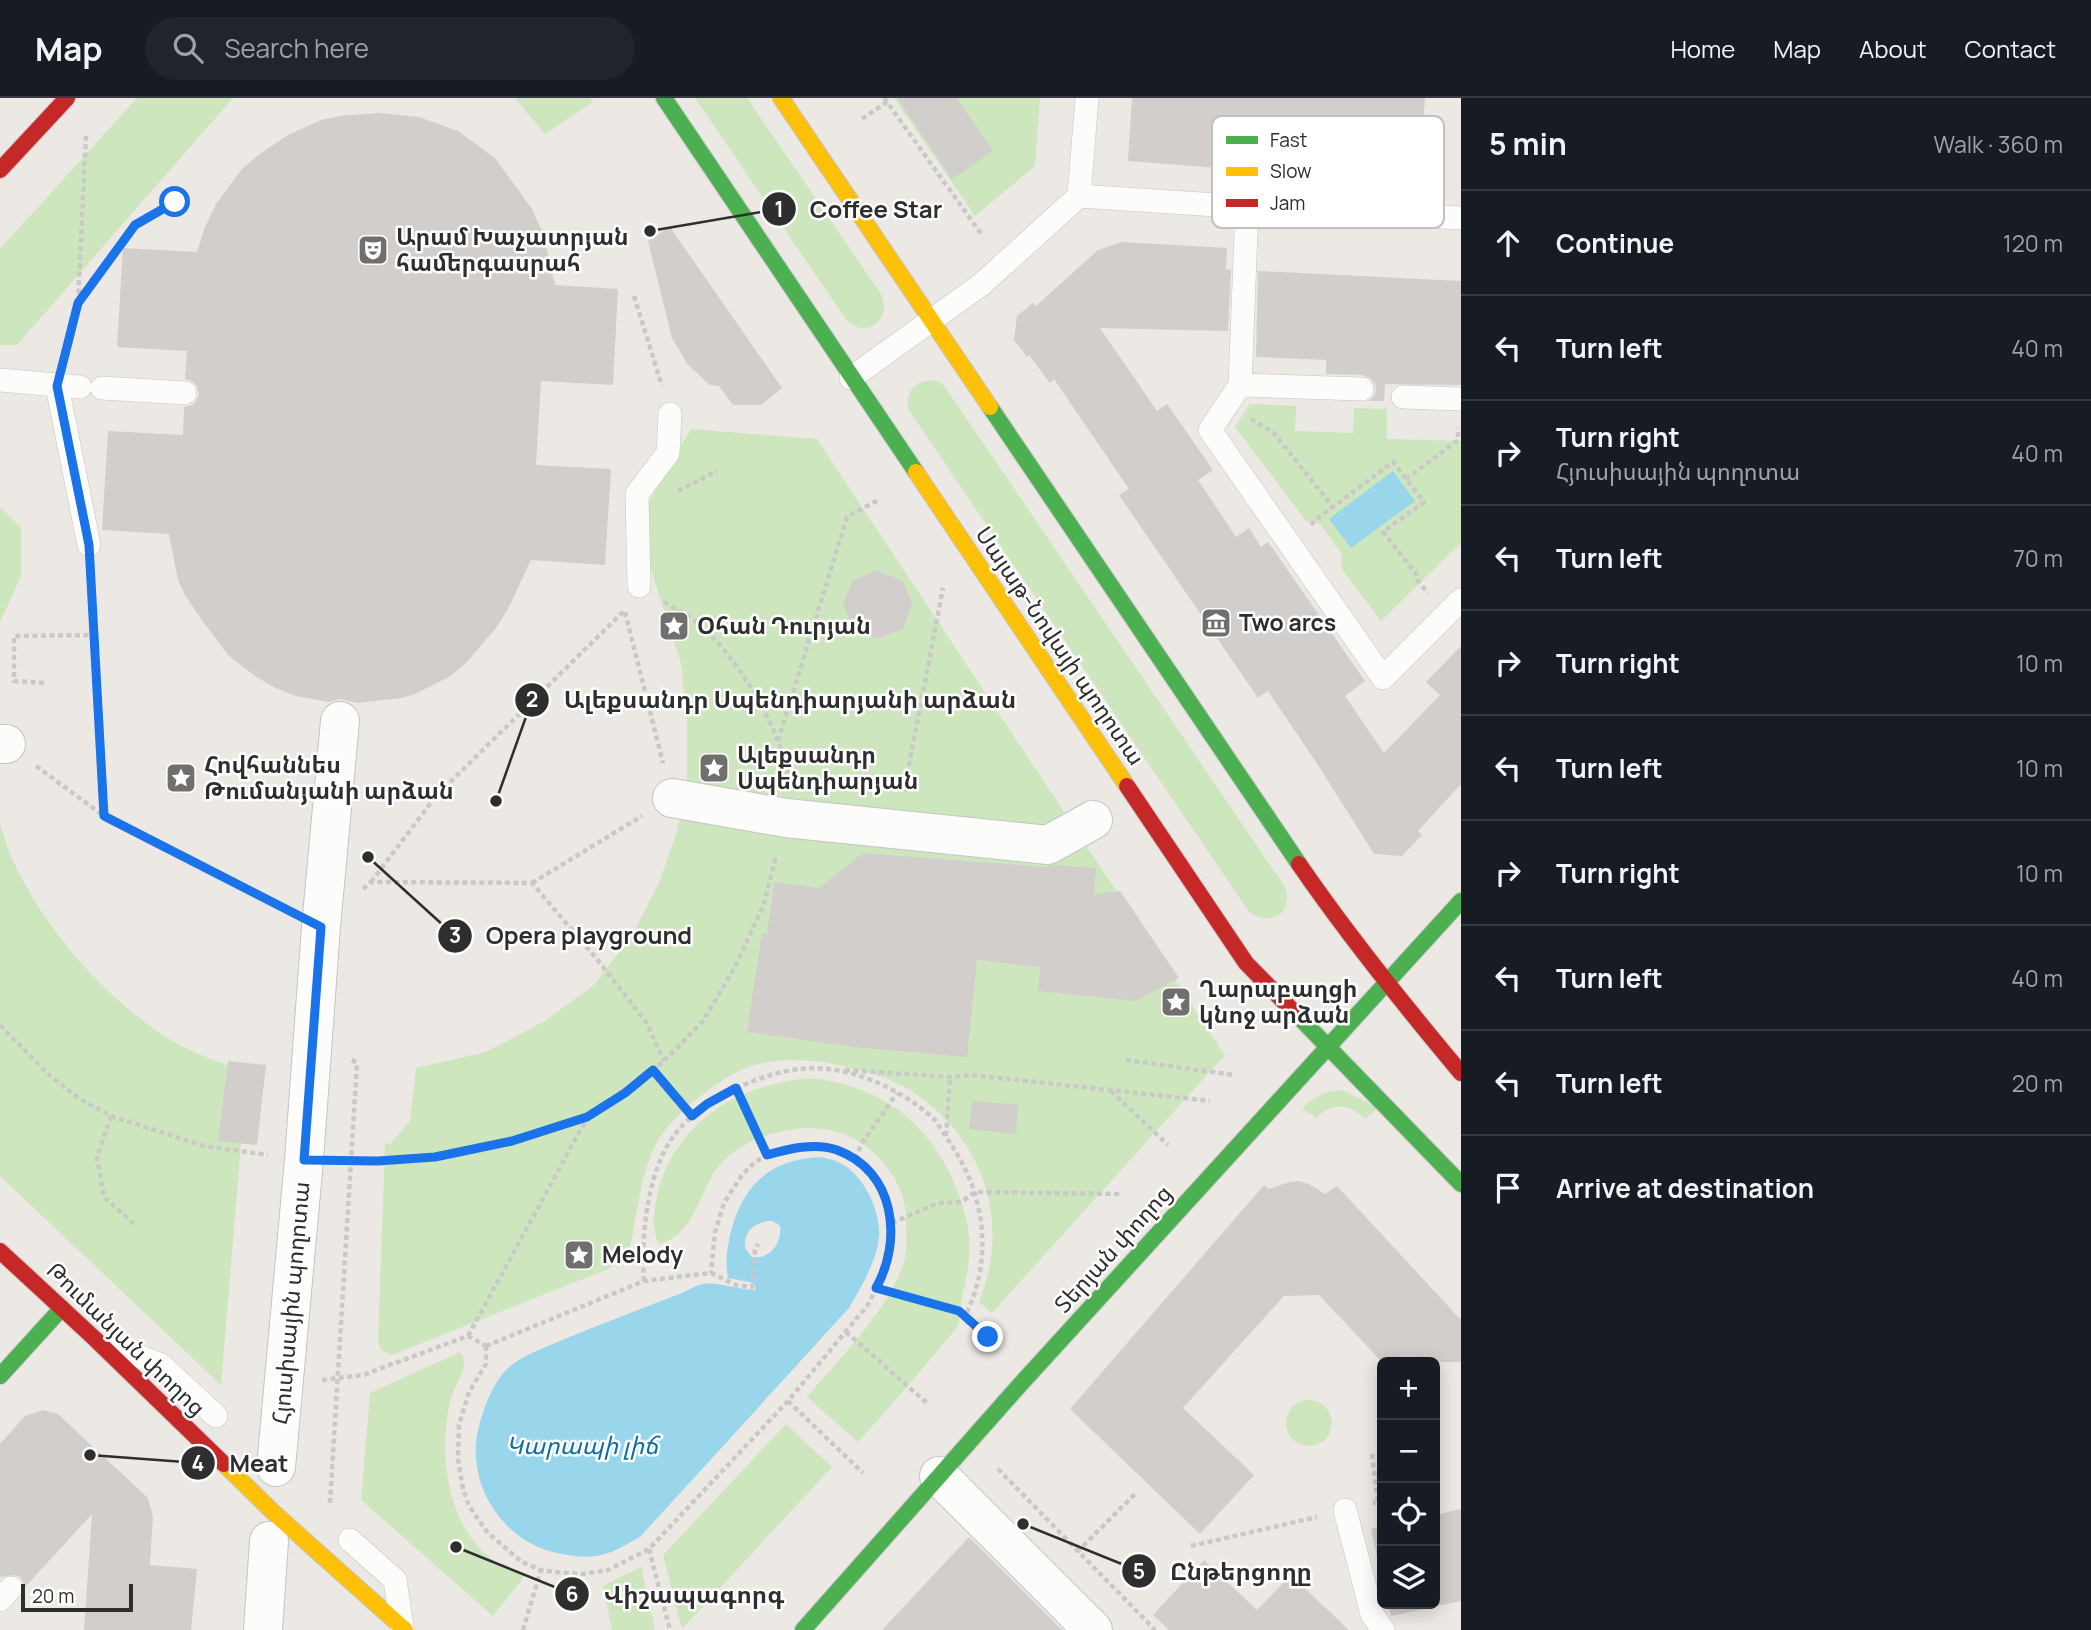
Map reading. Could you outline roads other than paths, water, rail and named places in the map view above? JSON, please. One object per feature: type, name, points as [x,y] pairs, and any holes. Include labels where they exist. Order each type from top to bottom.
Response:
[{"type":"main road","points":[[0,170],[67,98]]},
{"type":"main road","name":"Սայաթ-Նովայի պողոտա","points":[[664,98],[1246,964],[1461,1184]]},
{"type":"main road","points":[[781,98],[1323,899],[1386,983],[1461,1073]]},
{"type":"main road","name":"Տերյան փողոց","points":[[803,1630],[939,1476],[1461,901]]},
{"type":"main road","name":"Թումանյան փողոց","points":[[0,1251],[273,1512],[404,1628]]},
{"type":"main road","points":[[0,1376],[62,1308]]},
{"type":"street","name":"Հյուսիսային պողոտա","points":[[276,1467],[340,721]]},
{"type":"street","points":[[672,798],[786,818],[1048,845],[1093,820]]},
{"type":"street","points":[[939,1476],[1093,1630]]},
{"type":"street","points":[[263,1630],[270,1541]]},
{"type":"lane","points":[[851,378],[982,285],[1079,196],[1087,98]]},
{"type":"lane","points":[[1079,196],[1212,205]]},
{"type":"lane","points":[[1246,228],[1241,384],[1210,430],[1383,678],[1454,608]]},
{"type":"lane","points":[[0,380],[185,393]]},
{"type":"lane","points":[[1241,384],[1362,390]]},
{"type":"lane","points":[[57,386],[89,545]]},
{"type":"lane","points":[[1403,397],[1460,399]]},
{"type":"lane","points":[[639,586],[637,494],[668,453],[670,414]]},
{"type":"lane","points":[[94,1338],[161,1365],[216,1416]]},
{"type":"lane","points":[[1345,1510],[1372,1614],[1383,1630]]},
{"type":"lane","points":[[349,1540],[395,1580],[404,1628]]},
{"type":"water","points":[[1393,471],[1415,501],[1351,548],[1329,519]]},
{"type":"water","name":"Կարապի լիճ","points":[[820,1157],[846,1166],[862,1183],[877,1216],[879,1238],[875,1257],[849,1308],[640,1537],[606,1554],[581,1557],[549,1551],[518,1535],[494,1510],[486,1496],[476,1462],[481,1419],[501,1376],[513,1364],[536,1351],[699,1285],[708,1283],[756,1290],[754,1283],[728,1278],[727,1251],[735,1218],[750,1190],[760,1179],[772,1170],[802,1159]],"holes":[[[773,1221],[780,1226],[777,1244],[764,1256],[752,1257],[745,1248],[748,1233],[757,1225]]]},
{"type":"place","name":"Coffee Star","points":[[650,231]]},
{"type":"place","name":"Արամ Խաչատրյան համերգասրահ","points":[[373,250]]},
{"type":"place","name":"Two arcs","points":[[1216,623]]},
{"type":"place","name":"Օհան Դուրյան","points":[[674,626]]},
{"type":"place","name":"Ալեքսանդր Սպենդիարյան","points":[[714,768]]},
{"type":"place","name":"Հովհաննես Թումանյանի արձան","points":[[181,778]]},
{"type":"place","name":"Ալեքսանդր Սպենդիարյանի արձան","points":[[496,801]]},
{"type":"place","name":"Opera playground","points":[[368,857]]},
{"type":"place","name":"Ղարաբաղցի կնոջ արձան","points":[[1176,1002]]},
{"type":"place","name":"Melody","points":[[579,1255]]},
{"type":"place","name":"Meat","points":[[90,1455]]},
{"type":"place","name":"Ընթերցողը","points":[[1023,1524]]},
{"type":"place","name":"Վիշապագորգ","points":[[456,1547]]}]
